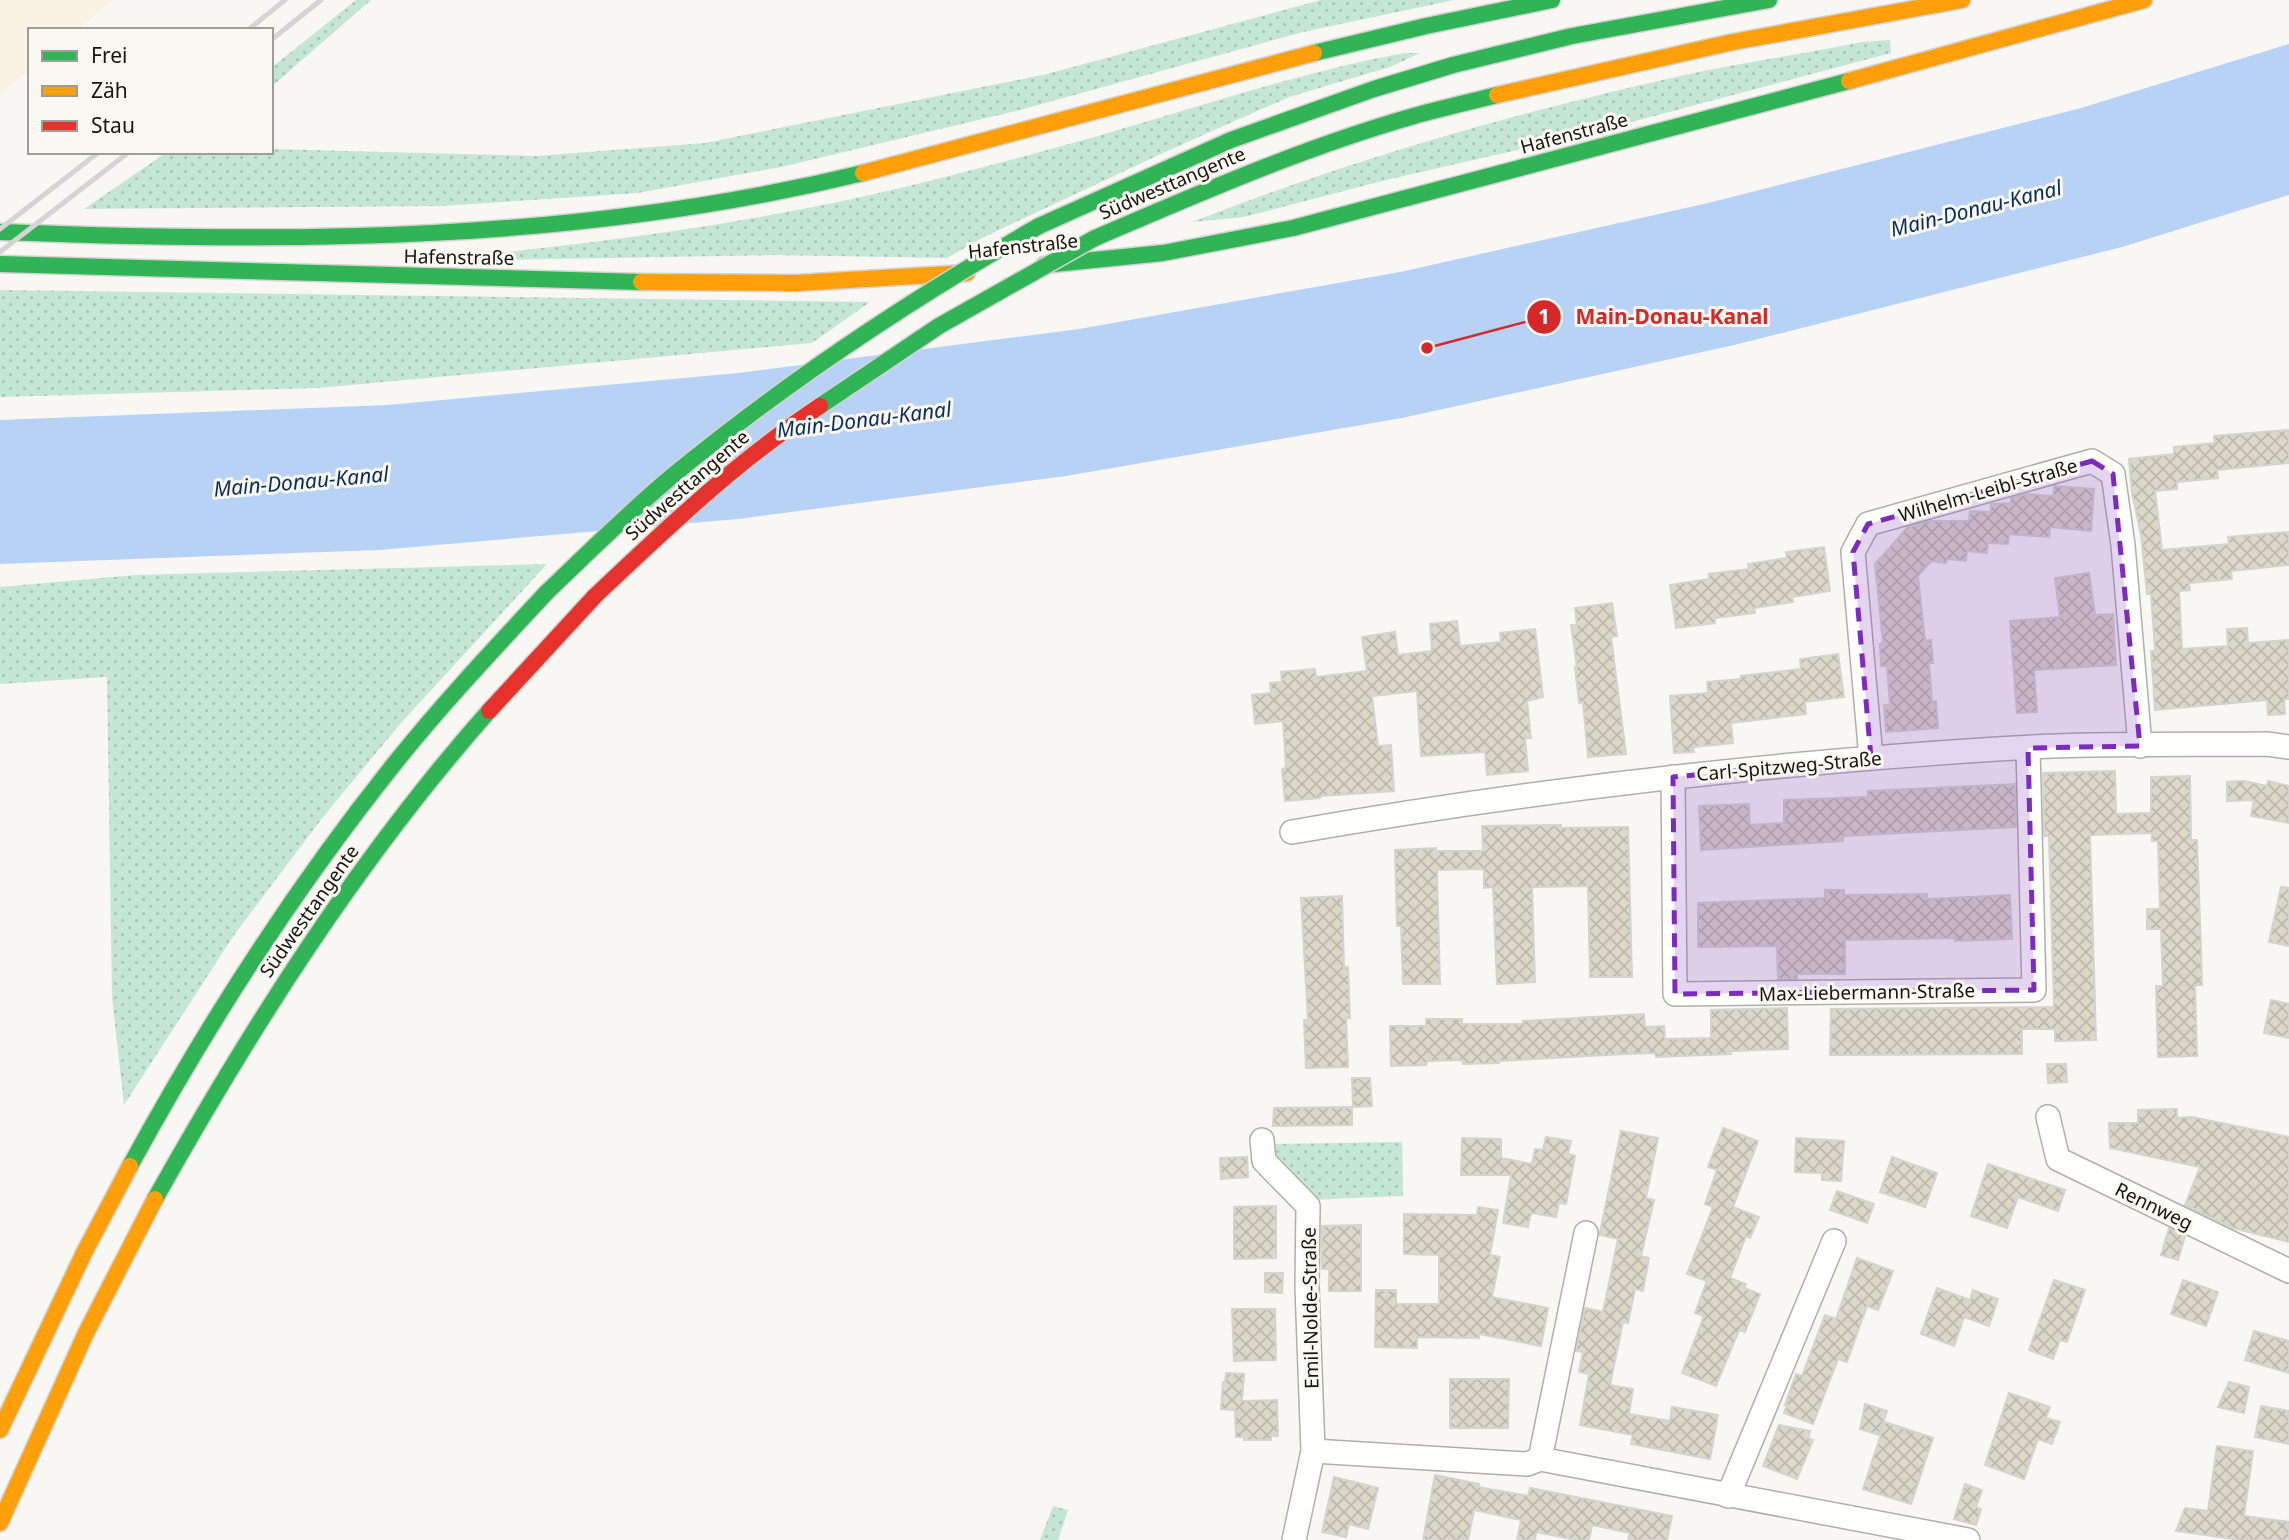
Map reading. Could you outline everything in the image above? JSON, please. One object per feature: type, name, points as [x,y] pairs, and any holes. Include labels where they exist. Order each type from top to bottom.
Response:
[{"type":"highway","name":"Hafenstraße","points":[[0,232],[123,237],[347,237],[514,229],[642,214],[791,188],[908,162],[1407,29],[1552,0]]},
{"type":"highway","name":"Südwesttangente","points":[[0,1430],[85,1252],[151,1129],[221,1011],[320,863],[425,727],[547,592],[670,478],[755,411],[820,365],[981,259],[1039,226],[1190,156],[1297,114],[1503,53],[1613,27],[1769,0]]},
{"type":"highway","name":"Südwesttangente","points":[[0,1523],[117,1269],[249,1036],[349,887],[429,779],[538,654],[692,504],[776,435],[939,326],[1095,238],[1217,186],[1306,152],[1414,116],[1732,42],[1962,0]]},
{"type":"highway","name":"Hafenstraße","points":[[0,264],[416,277],[781,284],[900,280],[1163,253],[1293,228],[1963,51],[2144,0]]},
{"type":"street","name":"Wilhelm-Leibl-Straße","points":[[1871,758],[1853,552],[1868,524],[2092,461],[2113,474],[2123,545],[2140,746]]},
{"type":"street","name":"Carl-Spitzweg-Straße","points":[[1293,832],[1385,816],[1673,777],[1871,758],[2028,748],[2267,744],[2289,747]]},
{"type":"street","name":"Max-Liebermann-Straße","points":[[1673,777],[1675,994],[2034,990],[2028,748]]},
{"type":"street","name":"Rennweg","points":[[2048,1117],[2058,1159],[2289,1270]]},
{"type":"street","name":"Emil-Nolde-Straße","points":[[1262,1140],[1264,1161],[1308,1206],[1307,1287],[1313,1451],[1294,1540]]},
{"type":"street","points":[[1539,1459],[1586,1233]]},
{"type":"street","points":[[1728,1496],[1834,1241]]},
{"type":"street","points":[[1313,1451],[1527,1464],[1539,1459],[1968,1540]]},
{"type":"highlighted area","points":[[2092,461],[2113,474],[2140,746],[2028,748],[2034,990],[1675,994],[1673,777],[1871,758],[1853,552],[1868,524]]},
{"type":"shaded area","points":[[0,0],[113,0],[79,28],[28,28],[28,71],[0,94]]},
{"type":"green space","points":[[356,0],[371,0],[273,85],[273,66]]},
{"type":"green space","points":[[1321,0],[1454,0],[1303,32],[1016,111],[781,167],[638,193],[442,206],[84,209],[164,154],[273,154],[273,149],[536,156],[705,143],[1047,74]]},
{"type":"green space","points":[[1890,40],[1891,53],[1583,135],[1382,181],[1244,217],[1192,222],[1372,158],[1494,122],[1703,71],[1862,42]]},
{"type":"green space","points":[[1404,53],[1420,53],[1390,67],[1289,97],[982,238],[947,258],[773,255],[487,260],[483,256],[718,224],[888,191],[1054,148],[1296,78]]},
{"type":"green space","points":[[0,290],[870,302],[812,343],[318,388],[0,397]]},
{"type":"green space","points":[[547,564],[400,724],[323,817],[234,935],[124,1105],[112,998],[107,677],[0,684],[0,587],[135,575]]},
{"type":"green space","points":[[1402,1142],[1403,1196],[1309,1200],[1274,1162],[1272,1144]]},
{"type":"green space","points":[[1053,1506],[1068,1510],[1058,1540],[1040,1540]]},
{"type":"water","points":[[2289,44],[2289,195],[2122,247],[1734,345],[1402,418],[1066,476],[738,519],[379,550],[0,564],[0,420],[388,405],[738,373],[1079,329],[1400,272],[1708,203],[2081,108]]},
{"type":"building","points":[[2289,430],[2289,463],[2217,470],[2218,478],[2177,482],[2177,489],[2155,491],[2162,550],[2229,544],[2228,537],[2289,532],[2289,565],[2231,571],[2232,579],[2189,583],[2190,590],[2179,591],[2182,649],[2228,646],[2227,629],[2247,628],[2248,643],[2289,640],[2289,699],[2284,699],[2285,714],[2268,715],[2267,700],[2155,710],[2151,594],[2147,594],[2129,459],[2174,454],[2174,447],[2215,443],[2214,436]]},
{"type":"building","points":[[2054,486],[2094,489],[2091,531],[2050,527],[2049,537],[2009,534],[2008,544],[1988,543],[1987,553],[1967,551],[1966,561],[1931,561],[1918,576],[1925,641],[1931,640],[1933,663],[1929,663],[1932,702],[1936,701],[1938,728],[1886,732],[1884,705],[1890,705],[1887,666],[1881,666],[1880,644],[1883,643],[1875,564],[1908,527],[1930,521],[1969,521],[1970,511],[1991,512],[1991,504],[2011,503],[2011,498],[2027,494],[2053,496]]},
{"type":"building","points":[[1824,547],[1830,591],[1792,597],[1793,602],[1754,608],[1755,613],[1715,618],[1715,623],[1676,628],[1670,585],[1709,579],[1709,574],[1749,569],[1748,564],[1787,558],[1786,552]]},
{"type":"building","points":[[2089,573],[2095,615],[2113,614],[2116,665],[2034,670],[2037,712],[2017,713],[2010,621],[2060,617],[2055,578]]},
{"type":"building","points":[[1612,603],[1617,636],[1611,637],[1626,754],[1588,757],[1571,625],[1577,625],[1575,608]]},
{"type":"building","points":[[1457,621],[1460,646],[1501,642],[1500,633],[1535,629],[1543,697],[1527,701],[1531,738],[1525,738],[1528,771],[1487,775],[1485,752],[1421,756],[1417,691],[1372,696],[1378,746],[1391,745],[1394,791],[1285,801],[1282,769],[1286,768],[1283,721],[1255,724],[1252,695],[1271,693],[1270,683],[1282,682],[1281,672],[1315,669],[1316,677],[1367,671],[1362,637],[1395,632],[1398,655],[1432,651],[1430,624]]},
{"type":"building","points":[[1838,654],[1844,697],[1805,702],[1806,714],[1731,723],[1733,743],[1693,747],[1694,752],[1674,753],[1670,696],[1708,693],[1707,682],[1801,669],[1800,659]]},
{"type":"building","points":[[2115,771],[2116,814],[2151,813],[2151,777],[2190,776],[2191,840],[2197,840],[2202,985],[2195,985],[2197,1056],[2158,1057],[2156,986],[2163,986],[2161,929],[2147,929],[2147,909],[2160,909],[2158,841],[2152,841],[2152,833],[2090,835],[2096,1040],[2055,1041],[2055,1029],[2022,1029],[2022,1054],[1830,1055],[1831,1009],[2054,1007],[2049,836],[2044,836],[2043,773]]},
{"type":"building","points":[[2244,781],[2267,786],[2268,781],[2289,786],[2289,823],[2251,816],[2254,800],[2227,801],[2227,782]]},
{"type":"building","points":[[2015,784],[2016,827],[1843,836],[1843,841],[1701,850],[1699,806],[1749,804],[1750,825],[1784,823],[1784,800],[1868,797],[1868,791]]},
{"type":"building","points":[[1561,825],[1561,828],[1628,827],[1632,977],[1590,977],[1588,886],[1532,887],[1535,982],[1497,984],[1493,887],[1484,888],[1484,869],[1437,870],[1440,984],[1403,984],[1401,926],[1397,926],[1395,850],[1436,848],[1436,851],[1483,851],[1482,826]]},
{"type":"building","points":[[2281,887],[2289,888],[2289,946],[2269,942]]},
{"type":"building","points":[[1825,890],[1844,890],[1844,895],[1927,894],[1927,899],[2010,895],[2012,939],[1845,940],[1845,974],[1797,974],[1797,979],[1778,979],[1777,946],[1698,947],[1698,903],[1825,898]]},
{"type":"building","points":[[1342,896],[1344,967],[1348,967],[1350,1018],[1346,1018],[1348,1067],[1306,1068],[1304,1020],[1308,1020],[1301,898]]},
{"type":"building","points":[[2271,1000],[2289,1004],[2289,1038],[2264,1033]]},
{"type":"building","points":[[1787,1008],[1788,1049],[1656,1057],[1655,1053],[1626,1054],[1499,1063],[1427,1061],[1426,1065],[1391,1066],[1390,1026],[1426,1026],[1426,1019],[1462,1019],[1462,1024],[1523,1024],[1523,1021],[1644,1014],[1645,1027],[1664,1026],[1665,1039],[1711,1038],[1711,1010]]},
{"type":"building","points":[[2047,1064],[2066,1064],[2067,1082],[2048,1083]]},
{"type":"building","points":[[1352,1078],[1370,1078],[1372,1106],[1353,1107]]},
{"type":"building","points":[[1352,1107],[1352,1125],[1273,1126],[1274,1108]]},
{"type":"building","points":[[2177,1109],[2177,1118],[2192,1117],[2289,1137],[2289,1242],[2233,1228],[2185,1205],[2200,1167],[2110,1148],[2109,1123],[2138,1123],[2138,1110]]},
{"type":"building","points":[[1723,1128],[1758,1141],[1733,1207],[1759,1217],[1750,1238],[1746,1236],[1730,1278],[1746,1284],[1744,1288],[1760,1294],[1745,1332],[1739,1330],[1716,1386],[1682,1373],[1704,1316],[1695,1313],[1707,1281],[1687,1274],[1713,1207],[1705,1204],[1717,1170],[1708,1167]]},
{"type":"building","points":[[1621,1131],[1658,1138],[1646,1198],[1654,1200],[1641,1256],[1649,1258],[1643,1291],[1635,1289],[1628,1323],[1623,1322],[1610,1385],[1633,1389],[1629,1414],[1670,1421],[1672,1407],[1718,1415],[1710,1459],[1631,1444],[1633,1435],[1580,1425],[1589,1374],[1579,1372],[1583,1352],[1576,1351],[1585,1308],[1603,1312],[1618,1239],[1600,1235],[1600,1232]]},
{"type":"building","points":[[1546,1137],[1571,1141],[1568,1154],[1575,1156],[1566,1204],[1559,1203],[1556,1217],[1531,1213],[1528,1227],[1503,1223],[1511,1175],[1461,1175],[1462,1138],[1501,1139],[1501,1158],[1532,1164],[1535,1149],[1543,1150]]},
{"type":"building","points":[[1796,1138],[1844,1141],[1841,1181],[1822,1180],[1822,1173],[1795,1172]]},
{"type":"building","points":[[1247,1157],[1248,1177],[1221,1179],[1220,1158]]},
{"type":"building","points":[[1892,1157],[1937,1173],[1925,1207],[1880,1192]]},
{"type":"building","points":[[1988,1164],[2065,1190],[2058,1211],[2018,1197],[2007,1228],[1971,1216]]},
{"type":"building","points":[[1837,1191],[1874,1204],[1867,1223],[1830,1210]]},
{"type":"building","points":[[1276,1206],[1276,1258],[1234,1259],[1234,1207]]},
{"type":"building","points":[[1478,1207],[1498,1210],[1490,1255],[1500,1257],[1492,1297],[1548,1308],[1541,1346],[1479,1334],[1479,1338],[1417,1337],[1417,1348],[1375,1347],[1376,1290],[1396,1290],[1396,1304],[1439,1304],[1439,1255],[1404,1254],[1404,1214],[1477,1215]]},
{"type":"building","points":[[1361,1225],[1361,1291],[1329,1291],[1329,1269],[1322,1269],[1322,1226]]},
{"type":"building","points":[[2169,1228],[2185,1236],[2178,1260],[2161,1255]]},
{"type":"building","points":[[1857,1258],[1893,1271],[1878,1310],[1867,1306],[1847,1362],[1838,1359],[1813,1424],[1784,1413],[1785,1405],[1796,1374],[1802,1376],[1825,1315],[1836,1319]]},
{"type":"building","points":[[1265,1273],[1283,1273],[1282,1293],[1265,1292]]},
{"type":"building","points":[[2054,1280],[2085,1290],[2067,1342],[2060,1340],[2053,1359],[2029,1350]]},
{"type":"building","points":[[2183,1280],[2218,1292],[2206,1326],[2171,1314]]},
{"type":"building","points":[[1937,1288],[1970,1300],[1973,1290],[1998,1299],[1989,1326],[1964,1317],[1954,1346],[1921,1334]]},
{"type":"building","points":[[1232,1309],[1275,1309],[1276,1360],[1234,1361]]},
{"type":"building","points":[[2254,1331],[2289,1341],[2289,1373],[2245,1360]]},
{"type":"building","points":[[1226,1373],[1244,1374],[1242,1401],[1277,1400],[1278,1436],[1271,1436],[1271,1440],[1244,1440],[1244,1437],[1236,1437],[1235,1410],[1221,1409]]},
{"type":"building","points":[[1450,1379],[1509,1379],[1508,1428],[1450,1428]]},
{"type":"building","points":[[2229,1382],[2249,1387],[2244,1413],[2218,1407]]},
{"type":"building","points":[[2009,1393],[2050,1407],[2046,1418],[2060,1422],[2052,1444],[2038,1439],[2024,1479],[1985,1465]]},
{"type":"building","points":[[1865,1404],[1887,1411],[1879,1435],[1860,1429]]},
{"type":"building","points":[[2261,1406],[2289,1411],[2289,1444],[2255,1437]]},
{"type":"building","points":[[1885,1422],[1933,1438],[1911,1504],[1863,1489]]},
{"type":"building","points":[[1779,1425],[1810,1431],[1808,1438],[1813,1440],[1797,1479],[1763,1466]]},
{"type":"building","points":[[2217,1446],[2253,1451],[2244,1516],[2289,1522],[2289,1540],[2241,1540],[2176,1531],[2185,1508],[2208,1511]]},
{"type":"building","points":[[1435,1475],[1479,1484],[1478,1487],[1528,1496],[1530,1488],[1672,1516],[1667,1540],[1628,1540],[1630,1533],[1592,1525],[1589,1540],[1536,1532],[1535,1540],[1517,1540],[1521,1520],[1474,1510],[1468,1540],[1423,1540]]},
{"type":"building","points":[[1334,1477],[1378,1488],[1368,1529],[1349,1524],[1346,1537],[1322,1532]]},
{"type":"building","points":[[1965,1484],[1982,1490],[1976,1507],[1981,1509],[1976,1525],[1954,1519]]},
{"type":"railway","points":[[250,28],[285,0]]},
{"type":"railway","points":[[273,38],[321,0]]},
{"type":"railway","points":[[0,229],[96,154]]},
{"type":"railway","points":[[0,252],[126,154]]},
{"type":"traffic: fast","points":[[1314,53],[1552,0]]},
{"type":"traffic: fast","points":[[1039,226],[1231,140],[1374,89],[1453,65],[1572,36],[1769,0]]},
{"type":"traffic: fast","points":[[1044,265],[1163,253],[1293,228],[1849,81]]},
{"type":"traffic: fast","points":[[1095,238],[1253,172],[1333,142],[1414,116],[1497,95]]},
{"type":"traffic: fast","points":[[0,232],[218,237],[434,233],[648,213],[755,196],[863,173]]},
{"type":"traffic: fast","points":[[547,592],[655,491],[759,408],[896,313],[1039,226]]},
{"type":"traffic: fast","points":[[820,406],[939,326],[1095,238]]},
{"type":"traffic: fast","points":[[0,264],[641,282]]},
{"type":"traffic: fast","points":[[130,1166],[221,1009],[322,859],[413,741],[547,592]]},
{"type":"traffic: fast","points":[[155,1199],[229,1071],[309,946],[395,826],[489,711]]},
{"type":"traffic: slow","points":[[1497,95],[1733,42],[1962,0]]},
{"type":"traffic: slow","points":[[1849,81],[2144,0]]},
{"type":"traffic: slow","points":[[863,173],[1314,53]]},
{"type":"traffic: slow","points":[[641,282],[797,283],[967,273]]},
{"type":"traffic: slow","points":[[0,1430],[84,1253],[130,1166]]},
{"type":"traffic: slow","points":[[0,1523],[86,1333],[155,1199]]},
{"type":"traffic: jam","points":[[595,596],[731,472],[820,406]]},
{"type":"traffic: jam","points":[[489,711],[595,596]]},
{"type":"place","name":"Main-Donau-Kanal","points":[[1427,348]]}]
